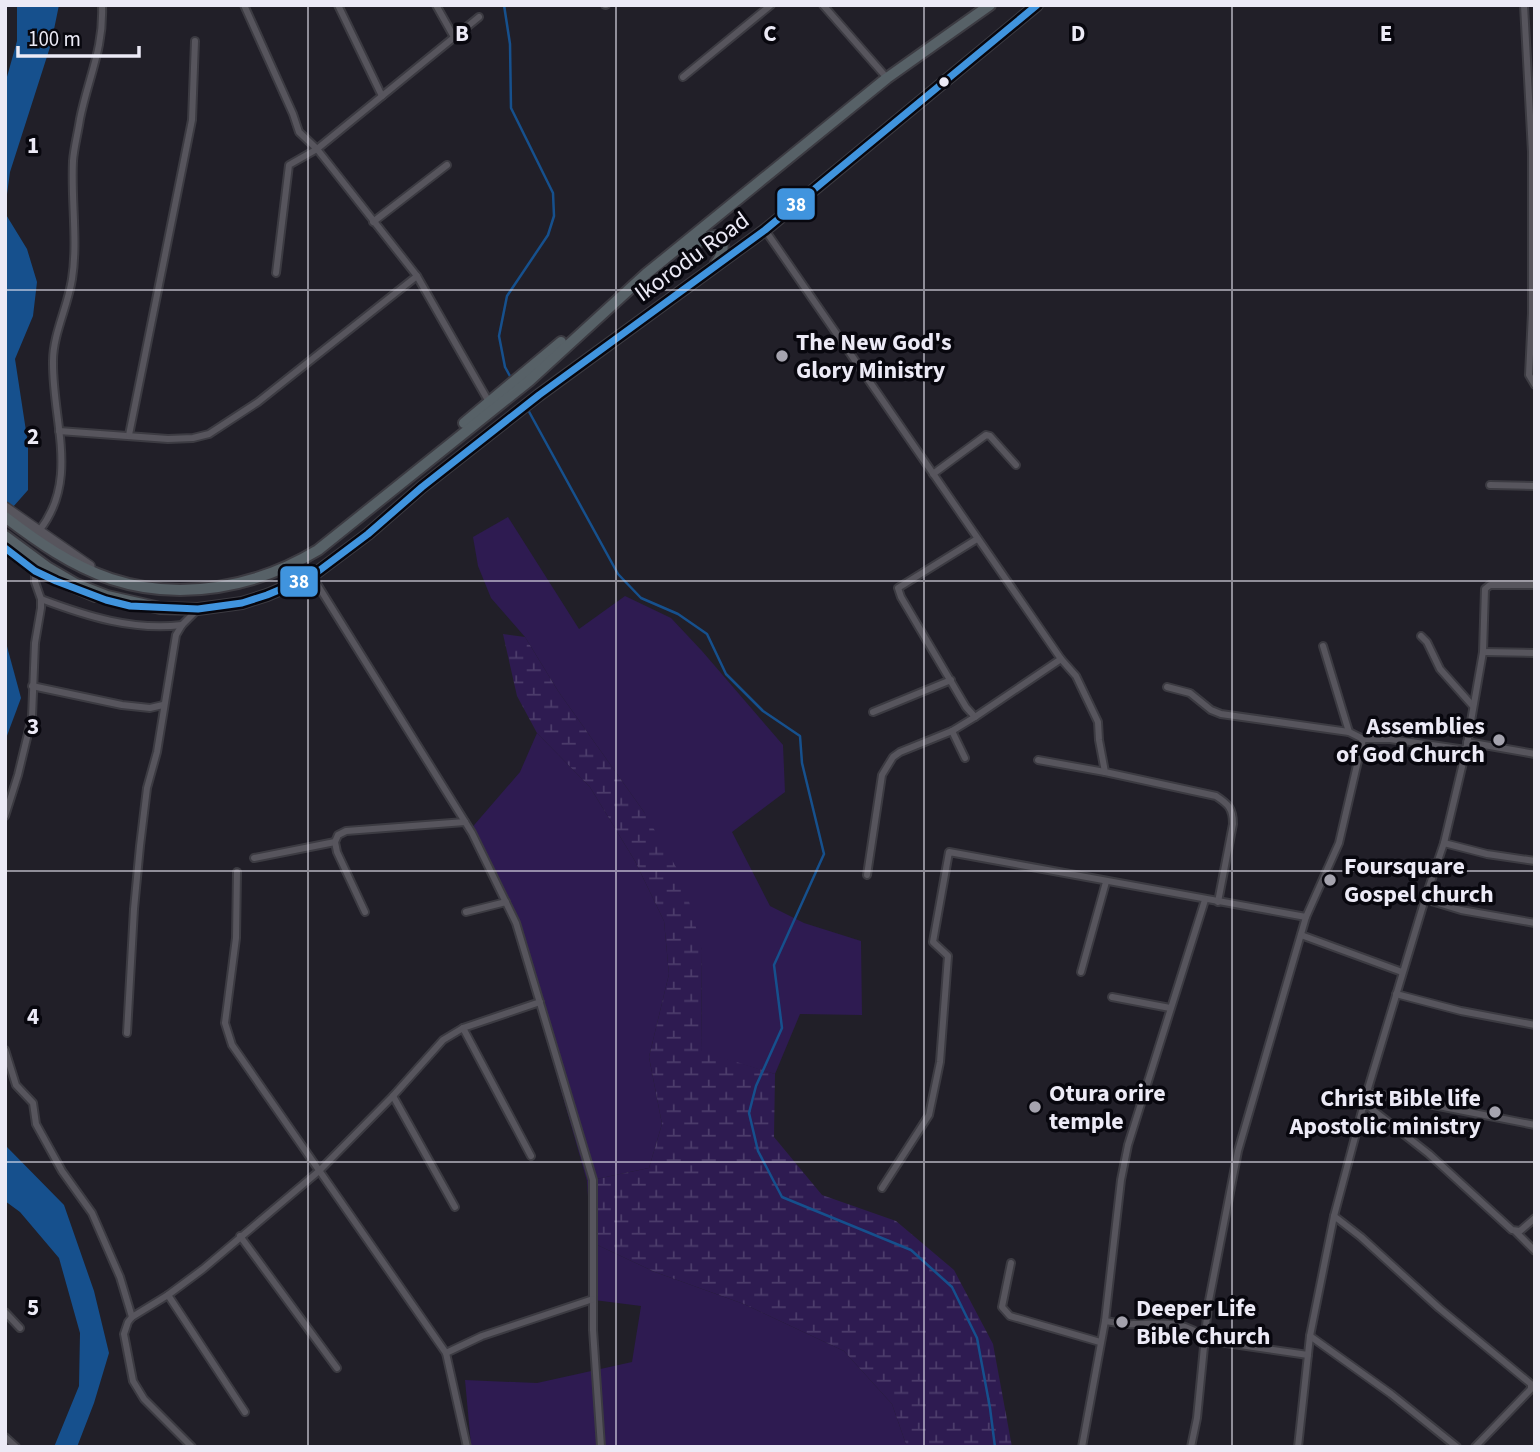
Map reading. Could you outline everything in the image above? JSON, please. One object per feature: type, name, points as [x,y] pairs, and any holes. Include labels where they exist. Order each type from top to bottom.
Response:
[{"type":"highway","name":"Ikorodu Road","points":[[5,517],[18,521],[60,555],[89,570],[113,580],[138,585],[196,590],[258,578],[281,570],[318,550],[646,275],[887,78],[990,5]]},
{"type":"highway","name":"Ikorodu Road","points":[[6,540],[76,584],[107,596],[160,608],[198,609],[242,603],[312,576],[368,534],[422,487],[765,230],[1037,5]]},
{"type":"highway","points":[[646,275],[693,244],[716,236],[723,243],[723,248],[721,257],[713,268]]},
{"type":"highway","name":"Ikorodu Road","points":[[358,516],[406,471],[489,402],[501,397]]},
{"type":"street","points":[[39,531],[49,518],[61,486],[62,442],[54,393],[52,358],[73,276],[73,159],[83,106],[99,55],[103,29],[102,5]]},
{"type":"street","points":[[244,5],[299,132],[317,149],[416,276],[489,402]]},
{"type":"street","points":[[338,5],[382,96]]},
{"type":"street","points":[[436,5],[454,37]]},
{"type":"street","points":[[683,77],[771,5]]},
{"type":"street","points":[[823,5],[887,78]]},
{"type":"street","points":[[1524,5],[1534,152],[1529,375],[1535,385]]},
{"type":"street","points":[[276,273],[289,165],[317,149],[479,17]]},
{"type":"street","points":[[129,435],[192,120],[195,41]]},
{"type":"street","points":[[373,222],[447,165]]},
{"type":"street","points":[[765,230],[977,539],[1061,659],[1076,676],[1098,722],[1105,772]]},
{"type":"street","points":[[59,431],[167,439],[209,434],[258,402],[416,276]]},
{"type":"street","points":[[933,474],[986,435],[990,436],[1016,465]]},
{"type":"street","points":[[1490,485],[1535,486]]},
{"type":"street","name":"Ikorodu Road","points":[[5,507],[18,521],[39,531],[87,564],[138,585]]},
{"type":"street","points":[[975,717],[898,588],[977,539]]},
{"type":"street","name":"Ikorodu Road","points":[[6,540],[35,571],[56,582],[106,600],[131,606],[160,608]]},
{"type":"street","points":[[5,816],[32,717],[32,686],[41,599],[35,582],[35,571]]},
{"type":"street","points":[[312,576],[465,822],[516,923],[593,1180],[593,1299],[601,1447]]},
{"type":"street","points":[[1298,1447],[1310,1336],[1334,1216],[1402,972],[1444,843],[1467,746],[1483,652],[1485,589],[1490,585],[1535,585]]},
{"type":"street","points":[[41,599],[75,612],[139,627],[182,625]]},
{"type":"street","points":[[127,1033],[134,909],[148,788],[157,751],[176,635],[198,609]]},
{"type":"street","points":[[1421,636],[1427,642],[1440,669],[1472,705]]},
{"type":"street","points":[[1323,646],[1349,732]]},
{"type":"street","points":[[1483,652],[1535,653]]},
{"type":"street","points":[[867,875],[882,775],[888,764],[900,752],[952,731],[1061,659]]},
{"type":"street","points":[[873,712],[951,680]]},
{"type":"street","points":[[32,686],[122,705],[150,708],[163,705]]},
{"type":"street","points":[[1167,687],[1190,693],[1211,710],[1221,714],[1349,732],[1363,739],[1390,738],[1535,754]]},
{"type":"street","points":[[952,731],[965,758]]},
{"type":"street","points":[[1191,1447],[1197,1418],[1208,1306],[1238,1151],[1306,917],[1339,843],[1363,739]]},
{"type":"street","points":[[1038,761],[1105,772],[1216,796],[1229,805],[1233,811],[1233,824],[1218,902]]},
{"type":"street","points":[[365,912],[337,852],[335,842],[338,835],[346,831],[465,822]]},
{"type":"street","points":[[254,858],[335,842]]},
{"type":"street","points":[[1444,843],[1487,854],[1535,861]]},
{"type":"street","points":[[882,1188],[929,1115],[937,1076],[948,956],[933,942],[949,852],[1306,917]]},
{"type":"street","points":[[237,872],[236,938],[226,1032],[241,1060],[446,1353],[467,1447]]},
{"type":"street","points":[[1081,972],[1106,882]]},
{"type":"street","points":[[1082,1447],[1105,1321],[1123,1168],[1205,900]]},
{"type":"street","points":[[1424,900],[1461,910],[1535,923]]},
{"type":"street","points":[[466,912],[506,902]]},
{"type":"street","points":[[1301,935],[1402,972]]},
{"type":"street","points":[[1396,994],[1461,1011],[1535,1025]]},
{"type":"street","points":[[1112,997],[1170,1008]]},
{"type":"street","points":[[190,1446],[144,1399],[133,1381],[124,1334],[128,1322],[168,1296],[318,1171],[393,1096],[443,1040],[463,1028],[540,1002]]},
{"type":"street","points":[[463,1028],[531,1156]]},
{"type":"street","points":[[5,1050],[16,1085],[33,1103],[36,1124],[62,1171],[92,1213],[120,1277],[132,1317]]},
{"type":"street","points":[[1367,1092],[1535,1125]]},
{"type":"street","points":[[393,1096],[455,1207]]},
{"type":"street","points":[[1364,1103],[1429,1154],[1535,1251]]},
{"type":"street","points":[[1334,1216],[1531,1384],[1531,1389],[1475,1447]]},
{"type":"street","points":[[1516,1232],[1525,1228],[1535,1218]]},
{"type":"street","points":[[240,1236],[337,1368]]},
{"type":"street","points":[[1011,1263],[1002,1307],[1010,1317],[1100,1342]]},
{"type":"street","points":[[168,1296],[245,1412]]},
{"type":"street","points":[[446,1353],[482,1336],[593,1299]]},
{"type":"street","points":[[5,1312],[20,1328]]},
{"type":"street","points":[[1105,1321],[1134,1325],[1170,1324],[1193,1331],[1205,1340],[1308,1355]]},
{"type":"street","points":[[1310,1336],[1391,1394],[1457,1447]]},
{"type":"street","points":[[5,1437],[16,1447]]},
{"type":"green space","points":[[508,517],[579,629],[625,596],[671,618],[783,745],[785,792],[732,832],[770,906],[804,923],[861,941],[862,1015],[800,1014],[775,1074],[701,1052],[702,950],[644,812],[558,691],[525,637],[491,598],[478,566],[473,537]]},
{"type":"green space","points":[[503,634],[525,637],[558,691],[644,812],[683,879],[702,950],[701,1051],[775,1074],[774,1137],[822,1195],[896,1221],[954,1270],[993,1344],[1012,1447],[907,1447],[892,1404],[844,1351],[744,1304],[655,1272],[591,1242],[587,1181],[649,1168],[662,1124],[649,1057],[669,974],[664,921],[635,861],[590,787],[537,733],[517,696]]},
{"type":"green space","points":[[537,733],[590,787],[635,861],[664,921],[669,974],[649,1057],[662,1124],[649,1168],[587,1181],[510,911],[469,831],[520,772]]},
{"type":"green space","points":[[591,1242],[655,1272],[744,1304],[844,1351],[892,1404],[907,1447],[469,1447],[471,1445],[465,1380],[537,1383],[632,1362],[641,1306],[594,1300]]},
{"type":"water","points":[[17,5],[59,5],[51,44],[10,172],[5,209],[5,84],[17,41]]},
{"type":"water","points":[[5,213],[27,249],[37,282],[33,316],[15,359],[28,444],[28,490],[5,516]]},
{"type":"water","points":[[5,639],[21,698],[5,741]]},
{"type":"water","points":[[5,1145],[64,1205],[94,1291],[109,1353],[77,1447],[54,1447],[79,1386],[80,1333],[59,1258],[20,1212],[5,1201]]},
{"type":"waterway","points":[[504,5],[510,44],[511,108],[553,193],[554,216],[548,235],[507,296],[499,336],[505,367],[511,378]]},
{"type":"waterway","points":[[527,408],[618,574],[641,598],[678,614],[707,634],[726,674],[763,711],[800,736],[802,763],[824,854],[774,965],[782,1028],[756,1086],[749,1113],[758,1151],[782,1197],[911,1250],[952,1287],[977,1338],[995,1447]]},
{"type":"transit line","name":"38","points":[[5,548],[35,571],[56,581],[130,606],[198,609],[242,603],[312,576],[539,395],[765,230],[1037,5]]},
{"type":"place","name":"The New God's Glory Ministry","points":[[782,356]]},
{"type":"place","name":"Assemblies of God Church","points":[[1499,740]]},
{"type":"place","name":"Foursquare Gospel church","points":[[1330,880]]},
{"type":"place","name":"Otura orire temple","points":[[1035,1107]]},
{"type":"place","name":"Christ Bible life Apostolic ministry","points":[[1495,1112]]},
{"type":"place","name":"Deeper Life Bible Church","points":[[1122,1322]]}]
